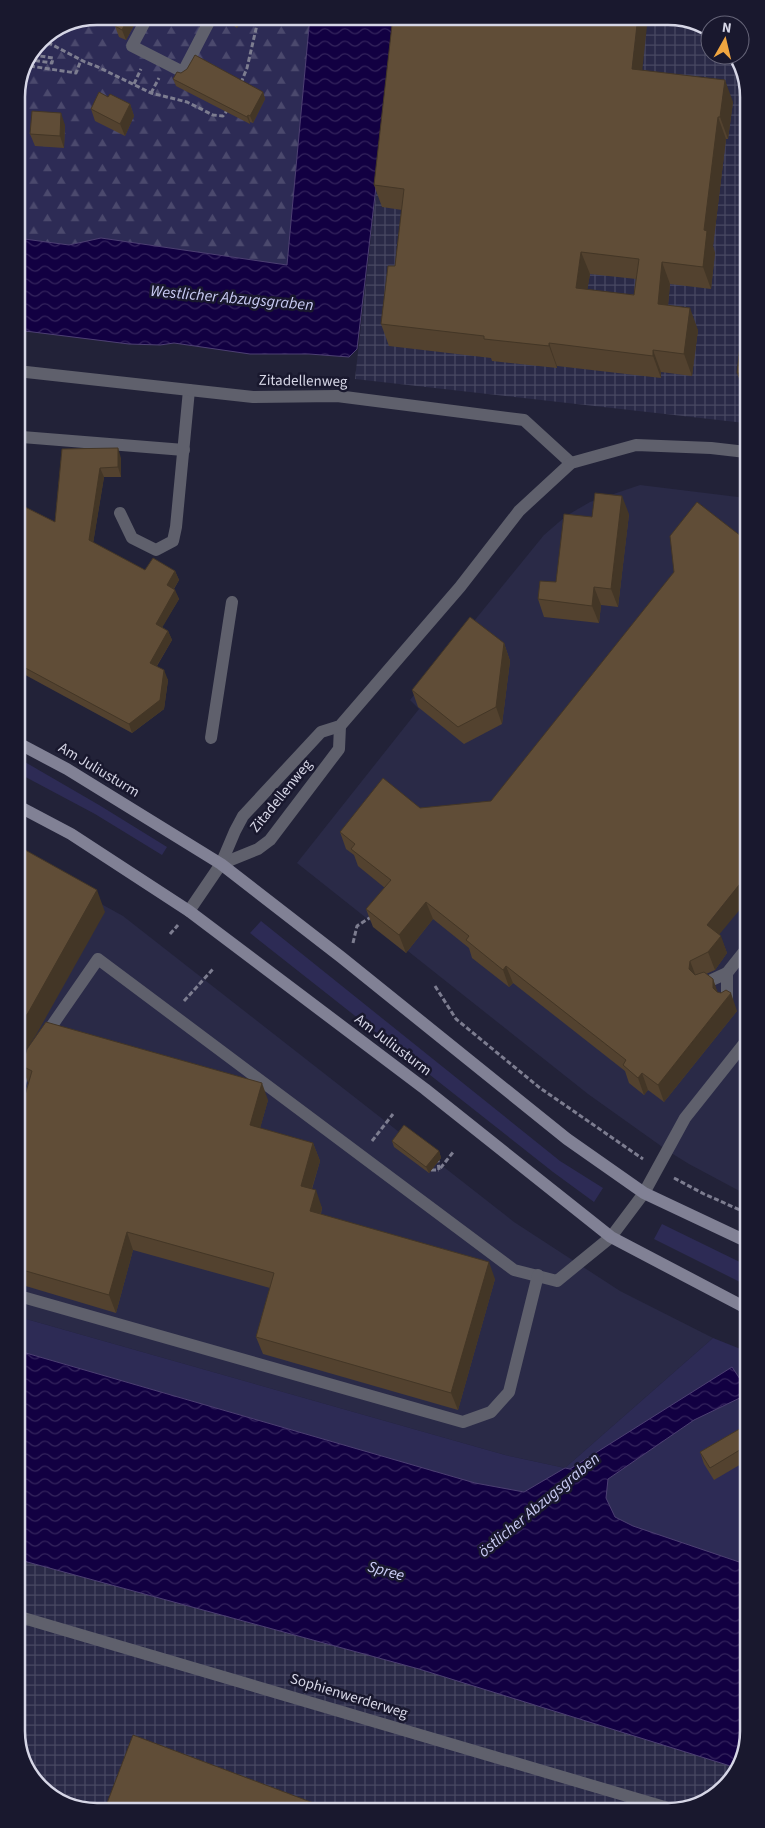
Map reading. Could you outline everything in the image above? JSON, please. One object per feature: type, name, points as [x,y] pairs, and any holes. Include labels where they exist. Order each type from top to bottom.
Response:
[{"type":"main road","name":"Am Juliusturm","points":[[25,747],[67,769],[221,864],[567,1139],[644,1193],[740,1238]]},
{"type":"main road","name":"Am Juliusturm","points":[[25,810],[71,834],[189,911],[425,1089],[611,1237],[740,1305]]},
{"type":"street","points":[[143,25],[132,46],[183,72],[207,25]]},
{"type":"street","name":"Zitadellenweg","points":[[25,372],[253,396],[337,396],[524,420],[571,463]]},
{"type":"street","points":[[120,513],[132,538],[156,550],[173,542],[176,528],[189,390]]},
{"type":"street","points":[[25,437],[184,450]]},
{"type":"street","name":"Zitadellenweg","points":[[189,911],[221,864],[234,831],[243,816],[321,732],[340,726],[454,594],[519,511],[571,463],[636,444],[740,451]]},
{"type":"street","points":[[211,738],[232,602]]},
{"type":"street","name":"Zitadellenweg","points":[[221,864],[258,849],[270,840],[339,749],[340,726]]},
{"type":"street","points":[[703,984],[727,973],[740,957]]},
{"type":"street","points":[[25,1067],[98,958],[514,1270],[557,1280],[611,1237],[644,1193],[685,1118],[740,1049]]},
{"type":"street","points":[[727,973],[727,1002]]},
{"type":"street","points":[[25,1298],[463,1422],[491,1412],[508,1392],[538,1275]]},
{"type":"street","name":"Sophienwerderweg","points":[[25,1618],[651,1803]]},
{"type":"path","points":[[239,86],[248,68],[257,25]]},
{"type":"path","points":[[49,43],[151,93],[187,102],[213,115],[223,116],[230,104]]},
{"type":"path","points":[[35,61],[52,63],[53,58],[38,56]]},
{"type":"path","points":[[32,66],[76,73],[81,60]]},
{"type":"path","points":[[353,943],[357,926],[371,917],[375,920]]},
{"type":"path","points":[[172,1014],[213,968]]},
{"type":"path","points":[[435,986],[456,1019],[540,1088],[658,1169],[704,1194],[740,1210]]},
{"type":"path","points":[[361,1156],[393,1114]]},
{"type":"path","points":[[439,1170],[454,1151]]},
{"type":"path","points":[[431,1156],[438,1161],[439,1170]]},
{"type":"path","points":[[431,1170],[439,1170]]},
{"type":"shaded area","points":[[395,25],[682,26],[700,33],[700,65],[733,65],[740,96],[740,422],[355,379]]},
{"type":"shaded area","points":[[640,485],[740,497],[740,1191],[668,1151],[588,1094],[297,863],[419,709],[410,700],[544,535],[566,516],[590,502]]},
{"type":"shaded area","points":[[25,862],[123,916],[514,1222],[620,1291],[713,1338],[565,1468],[505,1455],[25,1319]]},
{"type":"shaded area","points":[[25,1561],[419,1669],[731,1766],[722,1779],[704,1793],[691,1799],[668,1803],[83,1802],[53,1788],[37,1771],[29,1754],[25,1732]]},
{"type":"green space","points":[[309,25],[287,265],[101,238],[69,245],[25,239],[25,92],[30,69],[46,46],[69,30],[83,26]]},
{"type":"green space","points":[[25,762],[167,847],[162,855],[95,814],[25,777]]},
{"type":"green space","points":[[261,921],[560,1161],[603,1188],[594,1202],[553,1172],[250,933]]},
{"type":"green space","points":[[662,1224],[740,1262],[740,1282],[654,1239]]},
{"type":"green space","points":[[25,1319],[505,1455],[565,1468],[524,1492],[475,1483],[25,1353]]},
{"type":"green space","points":[[713,1338],[740,1349],[740,1381],[570,1469],[565,1468]]},
{"type":"green space","points":[[740,1398],[740,1562],[633,1526],[615,1517],[606,1498],[608,1479],[694,1420]]},
{"type":"water","name":"Westlicher Abzugsgraben","points":[[309,25],[395,25],[357,349],[349,357],[309,354],[250,354],[174,343],[160,345],[129,344],[25,331],[25,239],[69,245],[101,238],[287,265]]},
{"type":"water","points":[[25,1353],[475,1483],[524,1492],[565,1468],[570,1469],[732,1367],[740,1379],[740,1398],[694,1420],[608,1479],[606,1498],[615,1517],[633,1526],[740,1562],[740,1732],[736,1754],[731,1766],[419,1669],[25,1561]]},
{"type":"building","points":[[116,25],[124,25],[122,30]]},
{"type":"building","points":[[392,25],[637,25],[632,69],[725,80],[720,117],[718,117],[704,230],[707,231],[703,267],[662,262],[658,304],[690,308],[684,354],[653,350],[653,356],[549,343],[549,346],[381,324],[388,266],[395,266],[404,189],[374,185]],"holes":[[[581,252],[639,259],[634,295],[576,288]]]},
{"type":"building","points":[[195,55],[263,92],[250,116],[248,115],[247,117],[173,79],[177,72],[181,73],[187,69]]},
{"type":"building","points":[[99,92],[108,97],[110,94],[130,104],[120,124],[91,109]]},
{"type":"building","points":[[32,111],[61,113],[60,136],[30,134]]},
{"type":"building","points":[[740,346],[740,373],[737,373]]},
{"type":"building","points":[[118,448],[118,467],[100,468],[89,540],[145,570],[153,558],[175,571],[167,585],[175,590],[156,624],[168,631],[150,663],[164,670],[160,700],[129,724],[25,668],[25,507],[55,522],[62,449]]},
{"type":"building","points":[[595,493],[622,496],[611,589],[594,587],[592,606],[538,599],[540,581],[556,582],[564,514],[592,517]]},
{"type":"building","points":[[697,502],[740,535],[740,884],[707,925],[721,936],[708,952],[690,961],[689,969],[695,975],[704,972],[713,979],[713,988],[717,992],[721,993],[726,990],[731,993],[658,1085],[642,1073],[638,1078],[623,1065],[626,1060],[506,966],[503,970],[466,940],[469,936],[426,902],[399,935],[366,909],[391,880],[351,849],[355,844],[340,832],[383,778],[420,808],[491,801],[674,572],[670,536]]},
{"type":"building","points":[[470,617],[504,643],[496,707],[458,727],[412,690]]},
{"type":"building","points":[[25,850],[97,890],[25,1017]]},
{"type":"building","points":[[46,1022],[262,1083],[250,1125],[313,1143],[301,1186],[316,1190],[310,1211],[489,1262],[451,1393],[256,1337],[274,1273],[127,1232],[109,1295],[25,1271],[25,1095],[32,1071],[25,1068],[27,1049]]},
{"type":"building","points":[[404,1125],[439,1151],[426,1167],[392,1141]]},
{"type":"building","points":[[740,1429],[740,1450],[710,1468],[700,1452]]},
{"type":"building","points":[[133,1735],[313,1803],[107,1803]]},
{"type":"water label","name":"östlicher Abzugsgraben","points":[[539,1505]]},
{"type":"water label","name":"Spree","points":[[386,1571]]}]
